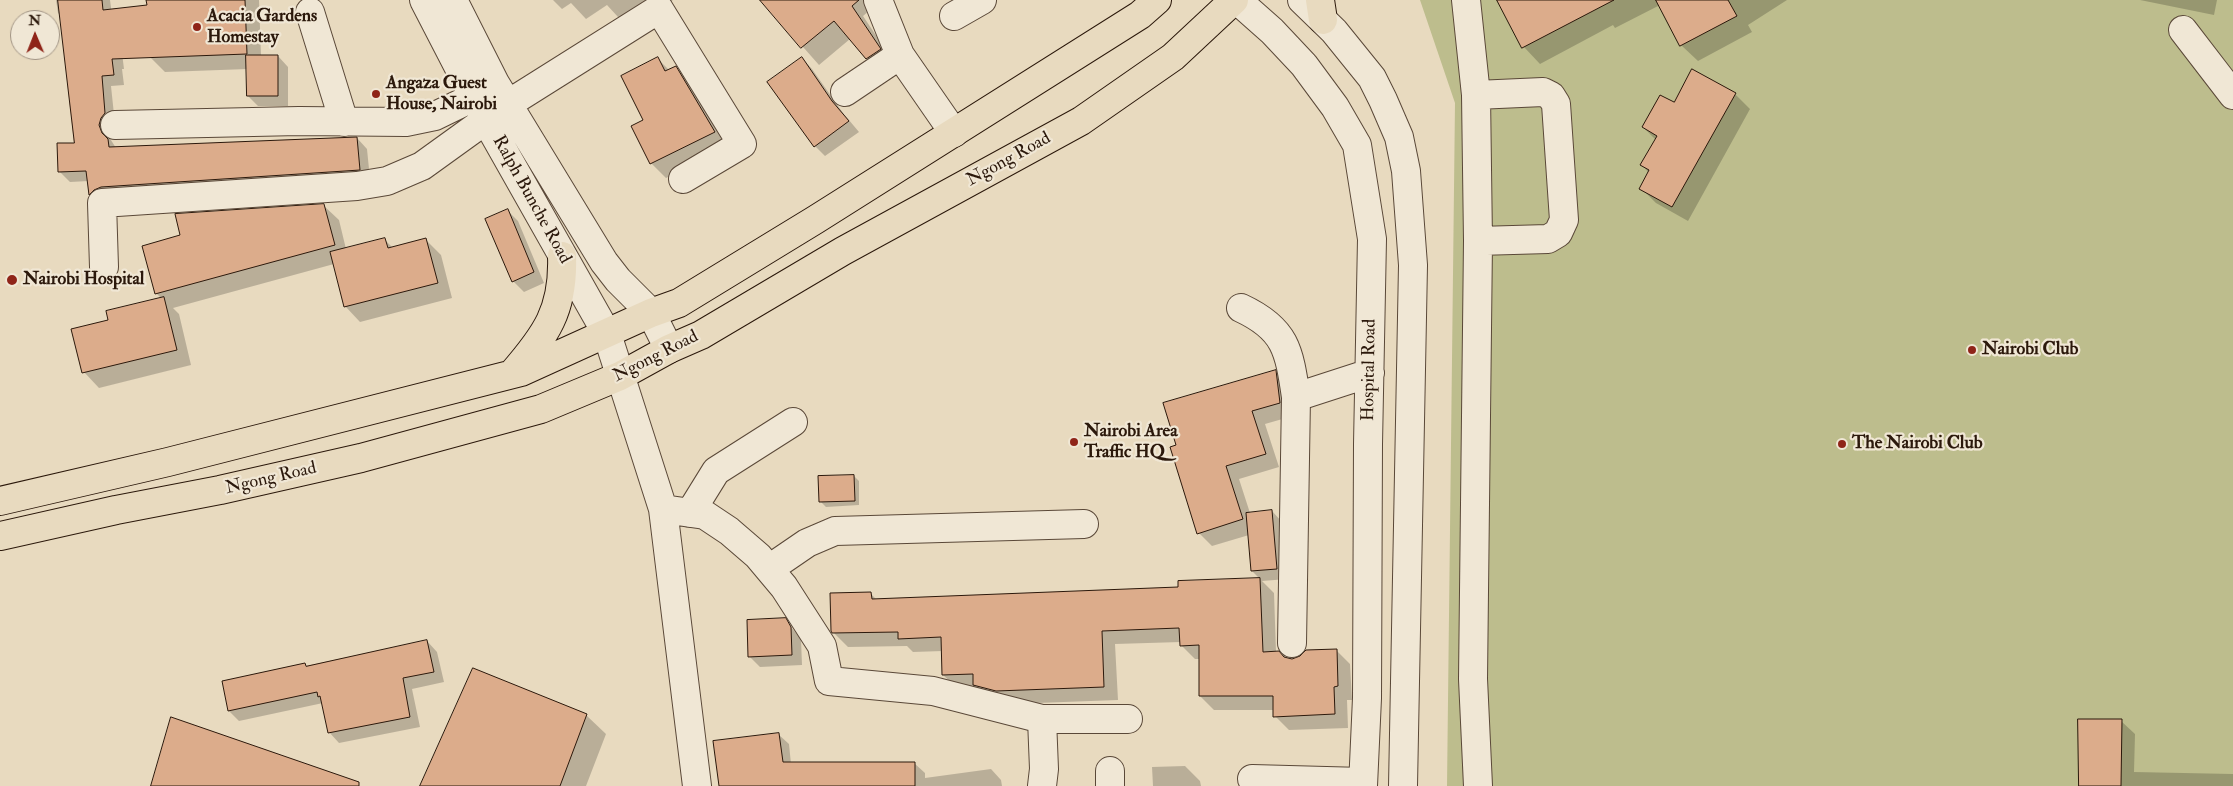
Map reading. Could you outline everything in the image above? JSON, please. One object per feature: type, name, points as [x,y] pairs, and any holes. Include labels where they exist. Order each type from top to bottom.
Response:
[{"type":"main road","points":[[0,501],[168,462],[511,375],[651,313],[679,303],[954,133],[1140,15],[1157,0]]},
{"type":"main road","name":"Ngong Road","points":[[0,536],[362,458],[541,409],[620,376],[669,349],[701,335],[843,251],[1081,121],[1173,57],[1235,0]]},
{"type":"main road","points":[[511,375],[545,332],[558,305],[563,280],[562,256]]},
{"type":"street","name":"Ralph Bunche Road","points":[[424,0],[491,101],[604,262],[618,280],[651,313],[669,349]]},
{"type":"street","name":"Ralph Bunche Road","points":[[453,0],[491,101],[562,256],[607,334],[663,509],[697,786]]},
{"type":"street","points":[[878,0],[900,55],[954,133]]},
{"type":"street","points":[[954,16],[982,0]]},
{"type":"street","name":"Hospital Road","points":[[1235,0],[1272,31],[1304,65],[1335,107],[1357,145],[1372,239],[1367,698],[1363,784]]},
{"type":"street","points":[[1302,0],[1321,10],[1372,78],[1399,137],[1408,190],[1413,265],[1403,786]]},
{"type":"street","points":[[1466,0],[1476,95],[1478,240],[1473,679],[1478,786]]},
{"type":"street","points":[[115,125],[406,122],[435,116],[491,101],[659,8],[742,144],[683,179]]},
{"type":"street","points":[[310,12],[344,122]]},
{"type":"street","points":[[2183,30],[2233,95]]},
{"type":"street","points":[[845,92],[900,55]]},
{"type":"street","points":[[1476,95],[1543,92],[1551,96],[1556,104],[1564,220],[1558,233],[1548,239],[1478,240]]},
{"type":"street","points":[[104,267],[102,203],[357,186],[387,181],[422,166],[491,101]]},
{"type":"street","points":[[1241,308],[1261,318],[1276,330],[1291,364],[1296,397],[1292,644]]},
{"type":"street","points":[[1296,397],[1370,373]]},
{"type":"street","points":[[690,513],[716,471],[793,422]]},
{"type":"street","points":[[663,509],[705,515],[729,531],[758,556],[784,587],[822,646],[829,680],[933,690],[1042,719],[1128,719]]},
{"type":"street","points":[[769,569],[807,543],[835,532],[1084,524]]},
{"type":"street","points":[[1042,719],[1044,769],[1042,786]]},
{"type":"street","points":[[1252,779],[1363,784]]},
{"type":"green space","name":"The Nairobi Club","points":[[1420,0],[2233,0],[2233,786],[1447,786],[1455,103]]},
{"type":"building","points":[[58,0],[102,0],[103,10],[147,5],[146,0],[245,0],[247,54],[112,59],[114,75],[102,76],[105,113],[99,125],[102,133],[108,139],[109,147],[357,137],[360,170],[101,187],[89,195],[86,171],[58,172],[57,143],[74,143]]},
{"type":"building","points":[[760,0],[859,0],[852,6],[881,49],[866,59],[834,21],[801,48]]},
{"type":"building","points":[[1497,0],[1614,0],[1522,48]]},
{"type":"building","points":[[1656,0],[1728,0],[1737,16],[1680,46]]},
{"type":"building","points":[[246,55],[278,55],[278,96],[247,96]]},
{"type":"building","points":[[658,57],[665,71],[676,66],[715,132],[650,164],[631,126],[643,120],[621,76]]},
{"type":"building","points":[[802,57],[832,101],[849,121],[814,147],[767,82]]},
{"type":"building","points":[[1692,69],[1736,93],[1672,207],[1639,189],[1649,170],[1640,165],[1657,136],[1642,127],[1660,95],[1674,102]]},
{"type":"building","points":[[324,204],[335,245],[155,294],[142,246],[180,235],[175,214]]},
{"type":"building","points":[[508,209],[534,272],[512,282],[485,219]]},
{"type":"building","points":[[385,238],[388,248],[426,238],[438,283],[344,307],[330,252]]},
{"type":"building","points":[[164,297],[177,350],[82,373],[71,329],[108,320],[106,311]]},
{"type":"building","points":[[1276,370],[1280,403],[1252,411],[1266,454],[1226,466],[1243,519],[1197,534],[1170,447],[1176,445],[1163,403]]},
{"type":"building","points":[[854,475],[855,501],[819,502],[818,476]]},
{"type":"building","points":[[1272,510],[1277,569],[1251,571],[1246,513]]},
{"type":"building","points":[[1260,578],[1263,652],[1279,651],[1284,657],[1292,659],[1300,656],[1306,650],[1337,649],[1338,686],[1334,687],[1335,714],[1273,717],[1273,696],[1199,696],[1199,645],[1180,646],[1179,628],[1102,631],[1104,687],[996,691],[973,685],[973,674],[942,675],[941,637],[898,639],[898,632],[832,633],[831,631],[830,593],[871,592],[872,599],[1178,587],[1178,581]]},
{"type":"building","points":[[786,618],[791,627],[792,655],[748,657],[747,620]]},
{"type":"building","points":[[427,640],[434,672],[403,678],[410,717],[328,733],[320,696],[318,697],[317,692],[228,711],[222,681],[305,663],[306,666]]},
{"type":"building","points":[[473,668],[587,714],[560,786],[420,786]]},
{"type":"building","points":[[171,717],[359,782],[359,786],[151,786]]},
{"type":"building","points":[[2078,719],[2122,719],[2121,786],[2079,786]]},
{"type":"building","points":[[779,733],[783,762],[915,762],[915,786],[719,786],[713,741]]},
{"type":"place","name":"Acacia Gardens Homestay","points":[[197,27]]},
{"type":"place","name":"Angaza Guest House, Nairobi","points":[[376,94]]},
{"type":"place","name":"Nairobi Hospital","points":[[12,280]]},
{"type":"place","name":"Nairobi Club","points":[[1972,350]]},
{"type":"place","name":"Nairobi Area Traffic HQ","points":[[1074,442]]},
{"type":"place","name":"The Nairobi Club","points":[[1842,444]]}]
